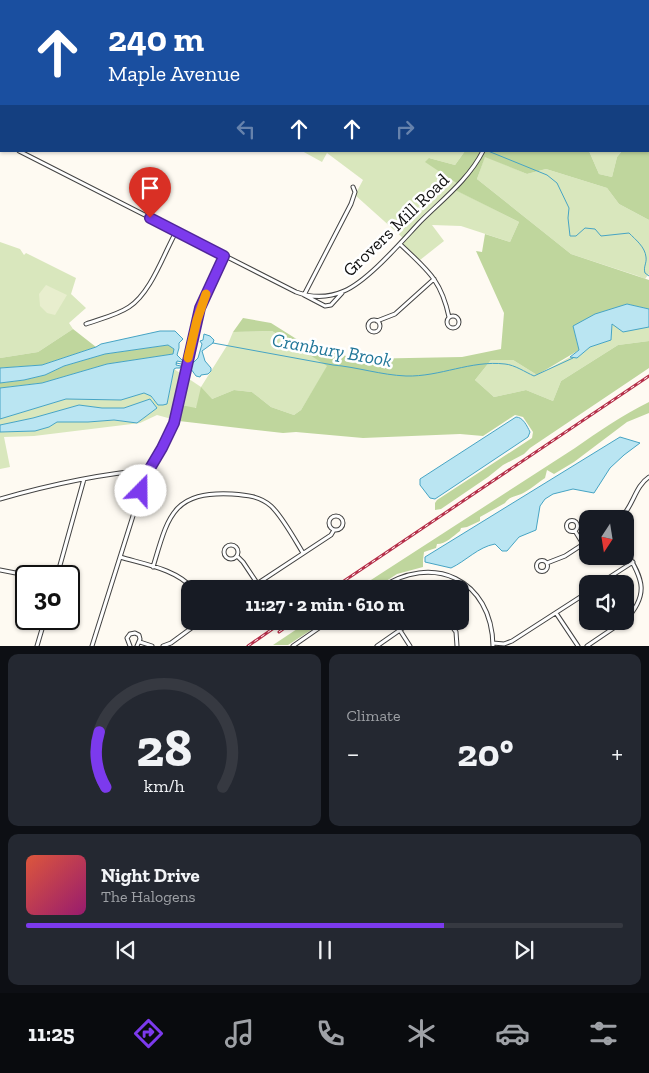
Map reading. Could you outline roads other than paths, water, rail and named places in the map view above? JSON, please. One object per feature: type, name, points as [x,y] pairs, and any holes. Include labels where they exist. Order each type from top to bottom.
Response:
[{"type":"street","name":"Grovers Mill Road","points":[[21,152],[304,295],[329,296],[345,291],[359,282],[400,244],[465,177],[483,152]]},
{"type":"street","points":[[345,291],[328,306],[319,304],[304,295],[350,204],[355,192],[353,187]]},
{"type":"street","points":[[86,324],[135,303],[156,272],[176,232]]},
{"type":"street","points":[[400,244],[434,279],[444,296],[449,318],[447,321],[448,325],[453,329],[460,324],[458,318],[452,316],[449,318]]},
{"type":"street","points":[[92,646],[149,470],[174,423],[200,308],[224,256]]},
{"type":"street","points":[[378,321],[396,314],[434,279]]},
{"type":"street","points":[[0,498],[84,479],[149,470]]},
{"type":"street","points":[[628,510],[642,483],[649,477]]},
{"type":"street","points":[[60,565],[84,479]]},
{"type":"street","points":[[153,567],[168,522],[174,513],[190,499],[213,493],[243,494],[264,500],[273,507],[303,553]]},
{"type":"street","points":[[333,517],[339,517],[342,520],[342,526],[339,530],[334,530],[330,526],[330,520],[333,517]]},
{"type":"street","points":[[262,580],[331,535],[334,530]]},
{"type":"street","points":[[575,531],[579,538]]},
{"type":"street","points":[[235,546],[238,550],[237,556],[232,559],[228,558],[224,554],[226,548],[235,546]]},
{"type":"street","points":[[547,563],[565,556],[579,547]]},
{"type":"street","points":[[237,556],[255,580]]},
{"type":"street","points":[[120,557],[153,567],[181,581]]},
{"type":"street","points":[[634,564],[645,581]]},
{"type":"street","points":[[613,575],[628,565]]},
{"type":"street","points":[[0,570],[15,573]]},
{"type":"street","points":[[395,580],[418,572],[435,572],[457,580]]},
{"type":"street","points":[[469,588],[482,603],[490,620],[493,644],[504,644],[512,641],[579,598]]},
{"type":"street","points":[[634,614],[639,611]]},
{"type":"street","points":[[556,613],[578,646]]},
{"type":"street","points":[[37,646],[42,630]]},
{"type":"street","points":[[163,646],[171,643],[189,630]]},
{"type":"street","points":[[292,646],[316,630]]},
{"type":"street","points":[[376,646],[400,630],[410,646]]},
{"type":"street","points":[[455,630],[457,646]]},
{"type":"street","points":[[588,646],[611,630]]},
{"type":"street","points":[[130,646],[127,638],[132,634],[139,635],[139,644],[152,646]]},
{"type":"water","points":[[627,304],[649,309],[649,327],[623,332],[612,324],[611,340],[590,347],[577,358],[570,357],[579,350],[573,326],[595,314]]},
{"type":"water","points":[[160,331],[175,331],[183,339],[179,343],[177,355],[183,361],[177,361],[176,365],[181,366],[174,369],[167,404],[158,405],[151,396],[144,393],[121,400],[66,399],[0,419],[0,388],[42,383],[107,364],[173,354],[174,349],[168,345],[105,354],[64,366],[45,375],[0,383],[0,368],[42,365],[101,344]]},
{"type":"water","points":[[204,334],[214,340],[213,343],[202,351],[211,371],[200,377],[196,376],[191,369],[192,364],[198,358],[202,344],[200,341],[203,340]]},
{"type":"water","points":[[150,399],[157,408],[137,423],[114,420],[57,422],[49,427],[35,431],[0,432],[0,425],[79,405],[124,408]]},
{"type":"water","points":[[516,417],[521,418],[526,425],[530,432],[528,437],[435,499],[430,498],[420,485],[420,479]]},
{"type":"water","points":[[620,437],[640,443],[610,468],[594,493],[573,489],[553,494],[545,499],[540,506],[536,530],[519,537],[507,551],[502,551],[495,544],[478,551],[451,568],[425,562],[425,557]]},
{"type":"waterway","points":[[490,152],[547,175],[557,183],[569,208],[570,236],[576,236],[585,228],[595,229],[601,236],[629,233],[644,250],[646,259],[645,273],[649,276]]},
{"type":"waterway","name":"Cranbury Brook","points":[[213,343],[406,376],[419,376],[492,363],[512,366],[534,376],[573,358]]},
{"type":"waterway","name":"Cranbury Brook","points":[[176,363],[192,366]]},
{"type":"railway","points":[[345,580],[649,376]]},
{"type":"railway","points":[[248,646],[271,630]]}]
